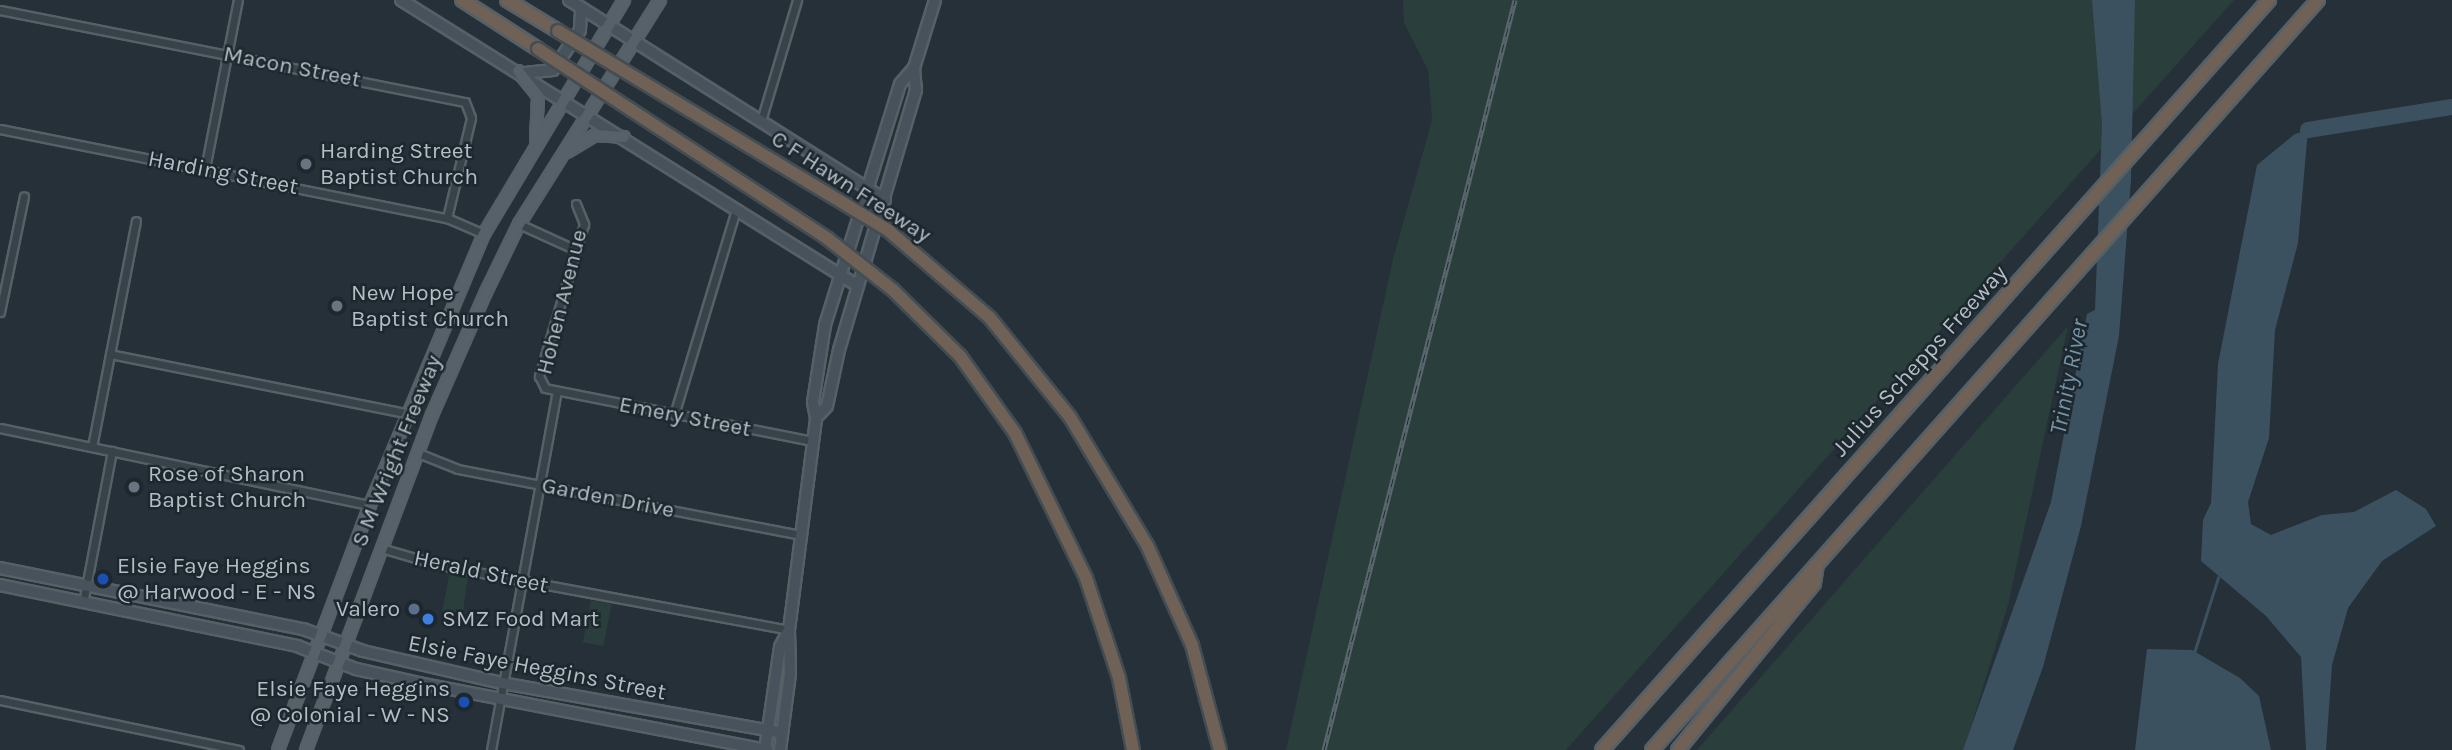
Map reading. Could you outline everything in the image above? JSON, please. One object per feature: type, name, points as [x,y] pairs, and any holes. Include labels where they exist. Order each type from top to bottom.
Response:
[{"type":"highway","points":[[462,0],[828,239],[893,290],[960,356],[1015,433],[1086,578],[1119,678],[1133,750]]},
{"type":"highway","name":"C F Hawn Freeway","points":[[508,0],[889,231],[990,318],[1077,428],[1147,545],[1192,645],[1220,750]]},
{"type":"highway","name":"Julius Schepps Freeway","points":[[1602,750],[2269,0]]},
{"type":"highway","points":[[1652,750],[2318,0]]},
{"type":"highway","points":[[1678,750],[1814,583],[1817,564]]},
{"type":"main road","points":[[401,0],[566,99],[858,286]]},
{"type":"main road","name":"C F Hawn Freeway","points":[[569,0],[885,200]]},
{"type":"main road","name":"S M Wright Freeway","points":[[278,750],[370,505],[484,234],[624,0]]},
{"type":"main road","name":"S M Wright Freeway","points":[[306,750],[418,453],[519,224],[586,113],[660,0]]},
{"type":"main road","points":[[816,418],[827,406],[858,286],[916,90],[914,68],[935,0]]},
{"type":"main road","points":[[518,71],[545,74],[553,70],[580,30],[581,8]]},
{"type":"main road","points":[[780,750],[791,662],[789,631],[816,418],[813,402],[821,349],[839,275],[900,84],[914,68]]},
{"type":"main road","points":[[518,71],[533,86],[540,103],[535,146]]},
{"type":"main road","points":[[557,160],[595,135],[624,137]]},
{"type":"main road","name":"Elsie Faye Heggins Street","points":[[0,568],[320,635],[345,645],[502,683],[782,733]]},
{"type":"main road","name":"Elsie Faye Heggins Street","points":[[0,585],[247,634],[339,662],[499,700],[766,750]]},
{"type":"main road","points":[[766,750],[780,647],[789,631]]},
{"type":"main road","points":[[633,726],[637,708]]},
{"type":"street","points":[[205,169],[238,0]]},
{"type":"street","points":[[761,121],[797,0]]},
{"type":"street","name":"Macon Street","points":[[0,10],[465,102],[471,118],[447,218]]},
{"type":"street","name":"Harding Street","points":[[0,129],[447,218],[484,234]]},
{"type":"street","points":[[0,312],[24,196]]},
{"type":"street","name":"Hohen Avenue","points":[[557,392],[545,388],[539,376],[584,224],[576,204]]},
{"type":"street","points":[[674,415],[736,209]]},
{"type":"street","points":[[92,447],[136,222]]},
{"type":"street","points":[[519,224],[576,250]]},
{"type":"street","points":[[110,354],[409,414]]},
{"type":"street","points":[[491,750],[557,392]]},
{"type":"street","name":"Emery Street","points":[[557,392],[813,441]]},
{"type":"street","points":[[0,428],[370,505]]},
{"type":"street","points":[[83,603],[112,451]]},
{"type":"street","name":"Garden Drive","points":[[418,453],[458,469],[801,535]]},
{"type":"street","name":"Herald Street","points":[[381,548],[439,565],[789,631]]},
{"type":"street","points":[[0,700],[239,750]]},
{"type":"green space","points":[[1403,0],[2234,0],[1566,750],[1286,750],[1393,259],[1432,120],[1428,70],[1404,23]]},
{"type":"green space","points":[[2068,326],[2008,605],[1964,750],[1697,750]]},
{"type":"green space","points":[[449,575],[468,576],[462,619],[442,613]]},
{"type":"green space","points":[[591,600],[612,604],[603,646],[583,642]]},
{"type":"water","points":[[2092,0],[2135,0],[2131,180],[2119,336],[2081,526],[2043,667],[2013,750],[1963,750],[2051,502],[2087,314],[2095,310],[2102,124]]},
{"type":"water","points":[[2308,130],[2298,243],[2275,330],[2269,438],[2248,502],[2251,524],[2271,535],[2322,515],[2354,512],[2396,490],[2426,509],[2436,526],[2382,561],[2348,608],[2332,665],[2326,750],[2306,750],[2301,657],[2266,616],[2201,561],[2203,520],[2211,503],[2218,364],[2257,165],[2295,134]]},
{"type":"water","points":[[2147,649],[2192,650],[2240,678],[2259,696],[2271,750],[2135,750]]},
{"type":"waterway","points":[[2308,130],[2452,107]]},
{"type":"waterway","points":[[2194,653],[2218,578]]},
{"type":"railway","points":[[1324,750],[1515,0]]},
{"type":"place","name":"Harding Street Baptist Church","points":[[306,164]]},
{"type":"place","name":"New Hope Baptist Church","points":[[337,306]]},
{"type":"place","name":"Rose of Sharon Baptist Church","points":[[134,487]]},
{"type":"place","name":"Elsie Faye Heggins @ Harwood - E - NS","points":[[103,579]]},
{"type":"place","name":"Valero","points":[[414,609]]},
{"type":"place","name":"SMZ Food Mart","points":[[428,619]]},
{"type":"place","name":"Elsie Faye Heggins @ Colonial - W - NS","points":[[464,702]]},
{"type":"water label","name":"Trinity River","points":[[2069,377]]}]
